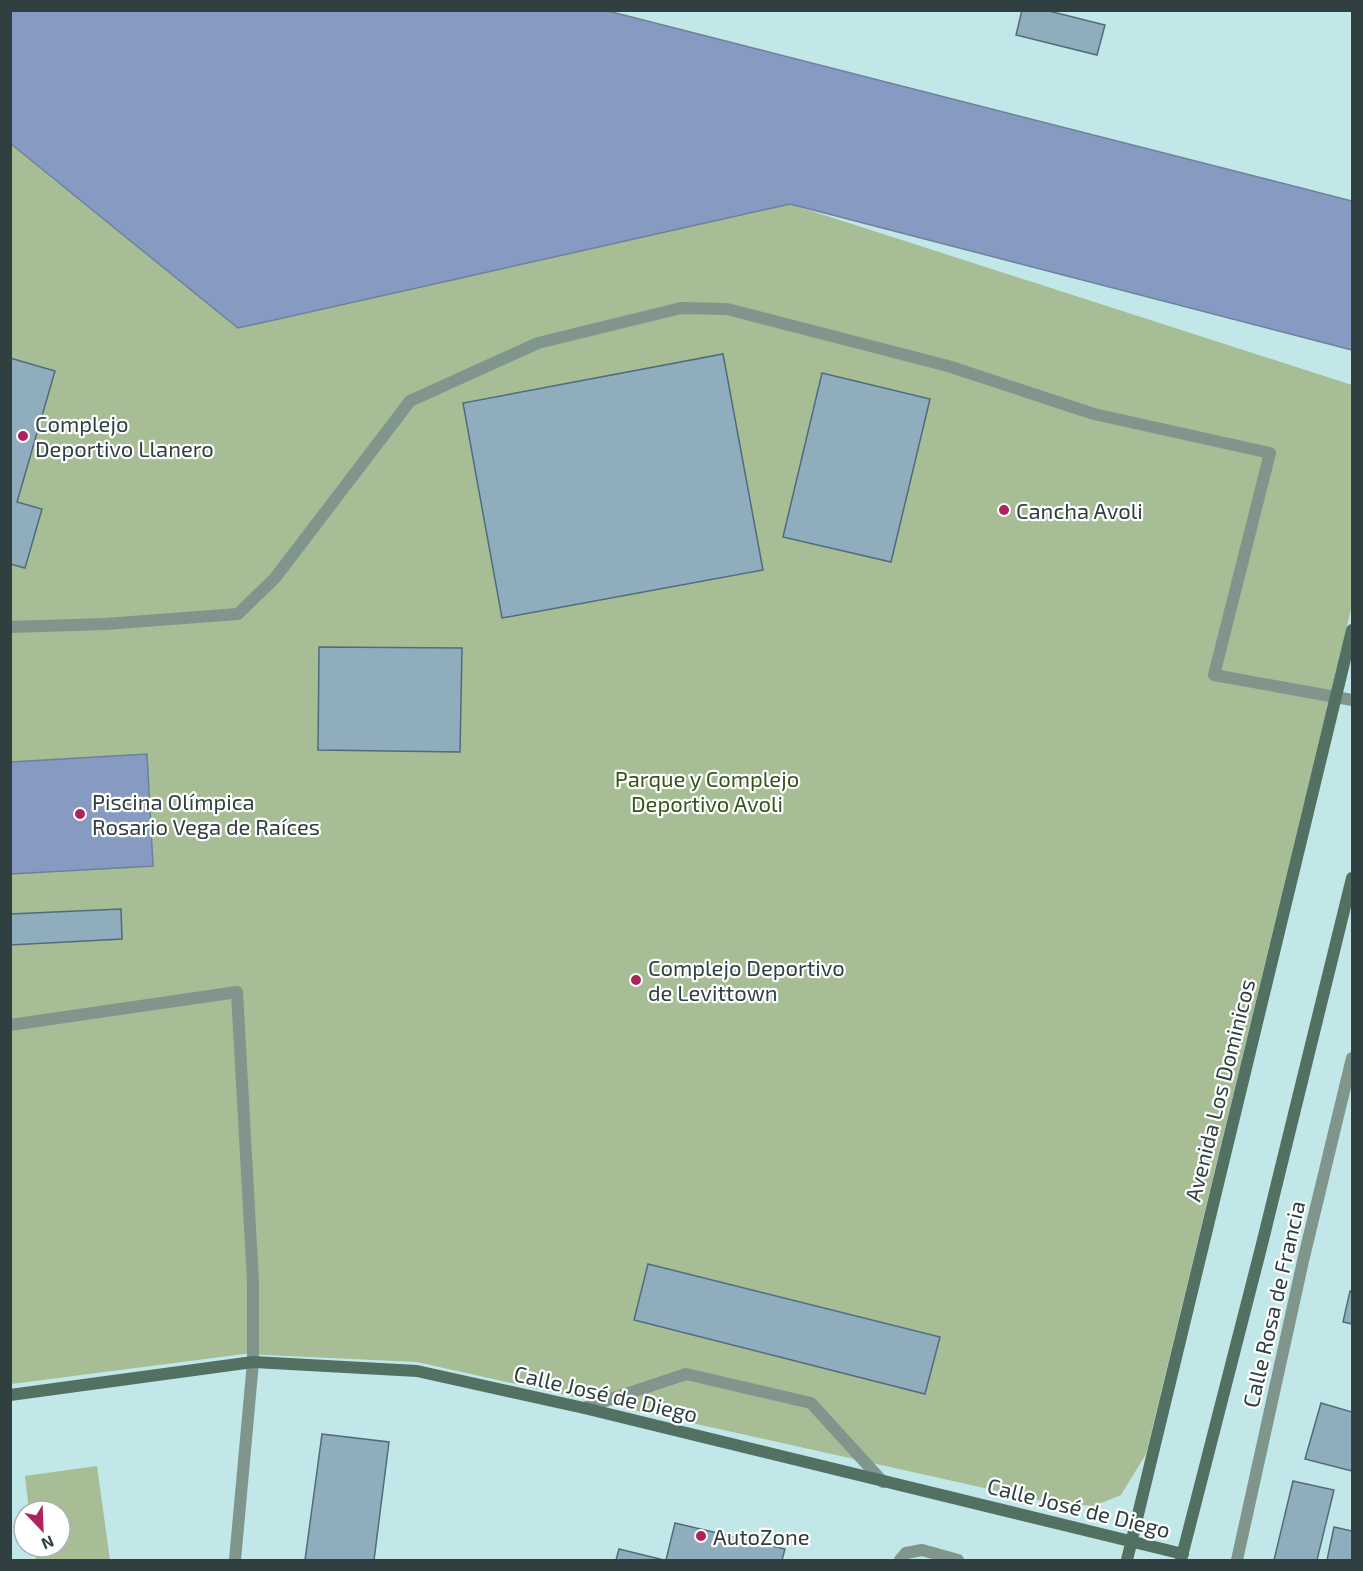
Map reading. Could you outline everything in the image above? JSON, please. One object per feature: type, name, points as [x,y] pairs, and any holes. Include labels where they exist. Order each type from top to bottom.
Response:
[{"type":"street","points":[[10,627],[105,624],[238,614],[275,578],[410,401],[537,343],[681,308],[727,309],[948,366],[1094,414],[1270,453],[1214,675],[1353,700]]},
{"type":"street","name":"Avenida Los Dominicos","points":[[1127,1560],[1353,630]]},
{"type":"street","points":[[1182,1557],[1262,1248],[1353,878]]},
{"type":"street","points":[[10,1025],[237,992],[253,1281],[253,1362],[235,1560]]},
{"type":"street","name":"Calle Rosa de Francia","points":[[1237,1560],[1303,1261],[1353,1058]]},
{"type":"street","name":"Calle José de Diego","points":[[10,1395],[253,1362],[417,1371],[584,1408],[1131,1540],[1182,1557]]},
{"type":"street","points":[[584,1408],[686,1374],[811,1403],[883,1482]]},
{"type":"street","points":[[900,1560],[906,1553],[922,1550],[958,1560]]},
{"type":"green space","name":"Complejo Deportivo de Levittown","points":[[10,144],[238,328],[790,204],[1352,385],[1352,605],[1146,1454],[1121,1495],[1094,1506],[1043,1501],[417,1362],[244,1354],[11,1384]]},
{"type":"green space","points":[[97,1466],[110,1560],[36,1560],[72,1559],[72,1499],[28,1499],[25,1476]]},
{"type":"water","points":[[10,11],[608,11],[1352,201],[1352,350],[790,204],[238,328],[11,144]]},
{"type":"water","name":"Piscina Olímpica Rosario Vega de Raíces","points":[[147,754],[153,866],[11,874],[11,762]]},
{"type":"building","points":[[1022,10],[1045,10],[1105,25],[1097,55],[1016,35]]},
{"type":"building","points":[[723,354],[763,570],[502,618],[463,403]]},
{"type":"building","name":"Complejo Deportivo Llanero","points":[[10,358],[55,371],[17,502],[42,509],[25,568],[10,564]]},
{"type":"building","points":[[822,373],[930,399],[891,562],[783,537]]},
{"type":"building","points":[[319,647],[462,648],[460,752],[318,750]]},
{"type":"building","points":[[121,909],[122,939],[10,945],[10,914]]},
{"type":"building","points":[[648,1264],[940,1337],[925,1394],[634,1320]]},
{"type":"building","points":[[1350,1291],[1352,1292],[1352,1324],[1343,1322]]},
{"type":"building","points":[[1321,1403],[1352,1412],[1352,1471],[1305,1459]]},
{"type":"building","points":[[322,1434],[389,1442],[374,1560],[305,1560]]},
{"type":"building","points":[[1293,1481],[1334,1490],[1317,1560],[1274,1560]]},
{"type":"building","name":"AutoZone","points":[[675,1523],[785,1549],[782,1560],[666,1560]]},
{"type":"building","points":[[1334,1527],[1352,1531],[1352,1560],[1327,1560]]},
{"type":"building","name":"AutoZone","points":[[619,1549],[664,1560],[616,1560]]},
{"type":"place","name":"Complejo Deportivo Llanero","points":[[23,436]]},
{"type":"place","name":"Cancha Avoli","points":[[1004,510]]},
{"type":"place","name":"Piscina Olímpica Rosario Vega de Raíces","points":[[80,814]]},
{"type":"place","name":"Complejo Deportivo de Levittown","points":[[636,980]]},
{"type":"place","name":"AutoZone","points":[[701,1536]]},
{"type":"park label","name":"Parque y Complejo Deportivo Avoli","points":[[707,790]]}]
